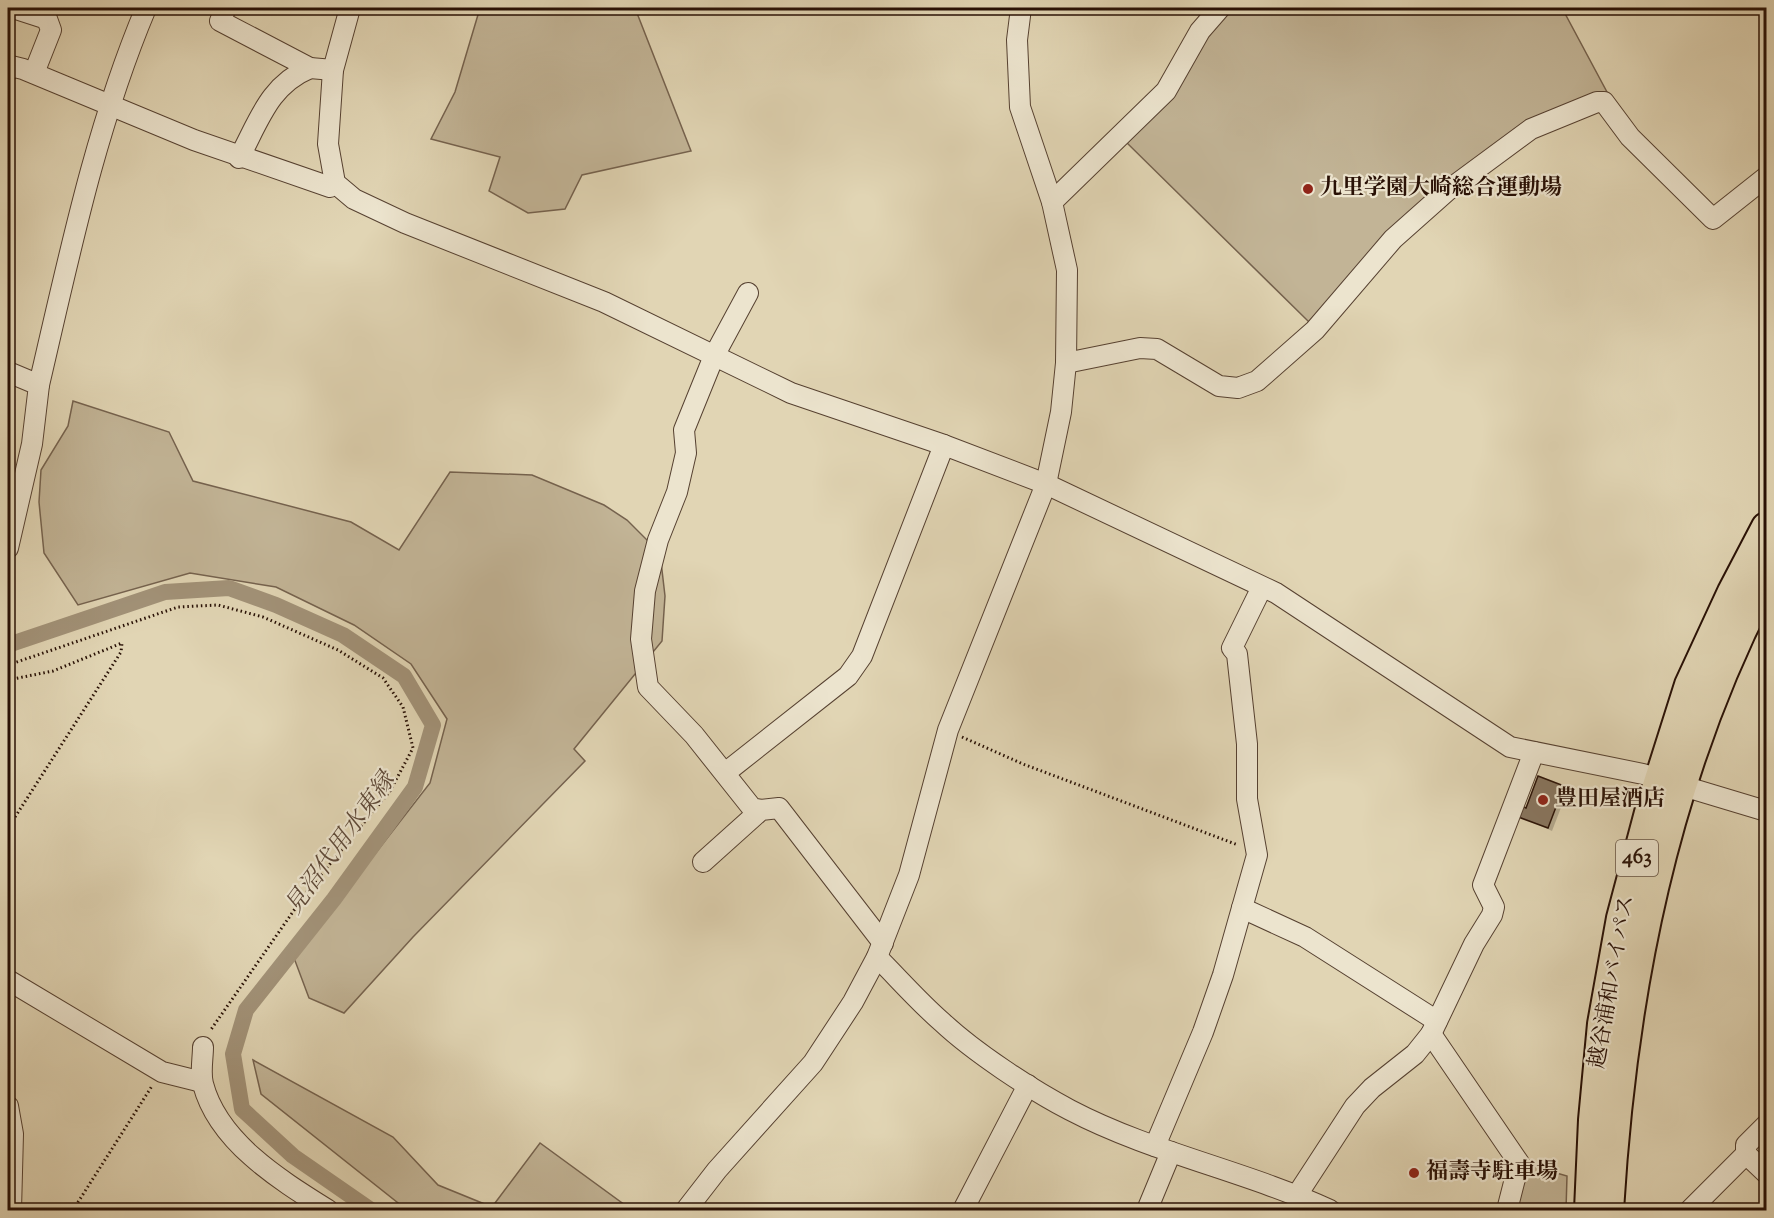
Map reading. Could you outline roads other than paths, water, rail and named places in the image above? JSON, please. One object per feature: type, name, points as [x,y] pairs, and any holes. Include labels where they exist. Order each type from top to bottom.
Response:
[{"type":"highway","name":"越谷浦和バイパス","points":[[1609,1210],[1614,1125],[1629,1017],[1670,782],[1698,665],[1732,592],[1767,528]]},
{"type":"highway","name":"越谷浦和バイパス","points":[[1589,1210],[1593,1120],[1602,1024],[1621,918],[1670,782],[1767,582]]},
{"type":"street","points":[[13,8],[47,19],[51,30],[34,73]]},
{"type":"street","points":[[8,548],[32,444],[39,385],[83,195],[108,104],[146,8]]},
{"type":"street","points":[[226,8],[220,21],[310,68],[333,70]]},
{"type":"street","points":[[350,8],[333,70],[328,144],[335,183],[354,199],[405,223],[604,302],[791,393],[944,445],[1046,484],[1262,586],[1510,747],[1670,782],[1767,811]]},
{"type":"street","points":[[686,1210],[717,1170],[813,1063],[853,1002],[880,950],[909,875],[948,730],[1046,484],[1061,412],[1065,363],[1067,270],[1053,202],[1020,107],[1017,40],[1021,8]]},
{"type":"street","points":[[1053,202],[1166,91],[1200,31],[1220,8]]},
{"type":"street","points":[[8,71],[11,66],[34,73],[239,158],[330,187],[335,183]]},
{"type":"street","points":[[239,158],[275,91],[295,74],[310,68]]},
{"type":"street","points":[[1065,363],[1140,348],[1157,349],[1219,386],[1238,388],[1257,381],[1315,330],[1393,239],[1447,191],[1531,129],[1597,102],[1604,102],[1630,137],[1713,219],[1767,177]]},
{"type":"street","points":[[748,293],[714,356],[684,430],[686,453],[677,492],[658,540],[645,591],[641,639],[648,687],[694,735],[752,808],[761,810],[779,808],[880,950],[941,1022],[1028,1085],[1070,1110],[1163,1149],[1297,1195],[1330,1210]]},
{"type":"street","points":[[8,372],[39,385]]},
{"type":"street","points":[[724,773],[848,676],[862,656],[944,445]]},
{"type":"street","points":[[1147,1210],[1163,1149],[1203,1032],[1257,852],[1247,799],[1247,744],[1237,654],[1232,648],[1262,586]]},
{"type":"street","points":[[1297,1195],[1355,1106],[1372,1088],[1415,1054],[1434,1027],[1474,944],[1492,915],[1494,907],[1482,885],[1534,752]]},
{"type":"street","points":[[703,862],[761,810]]},
{"type":"street","points":[[1242,908],[1305,937],[1434,1027],[1519,1163],[1514,1206]]},
{"type":"street","points":[[8,980],[162,1072],[202,1082]]},
{"type":"street","points":[[203,1047],[202,1082],[215,1114],[236,1141],[292,1188],[328,1210]]},
{"type":"street","points":[[968,1209],[1028,1085]]},
{"type":"street","points":[[8,1106],[13,1134],[11,1210]]},
{"type":"street","points":[[1690,1210],[1746,1154],[1746,1144],[1767,1125]]},
{"type":"street","points":[[1746,1154],[1767,1173]]},
{"type":"waterway","name":"見沼代用水東縁","points":[[8,645],[165,592],[229,588],[276,605],[343,635],[404,676],[433,725],[415,787],[334,899],[246,1010],[233,1054],[242,1109],[293,1156],[371,1210]]},
{"type":"place","name":"九里学園大崎総合運動場","points":[[1308,189]]},
{"type":"place","name":"豊田屋酒店","points":[[1543,800]]},
{"type":"place","name":"福壽寺駐車場","points":[[1414,1173]]}]
